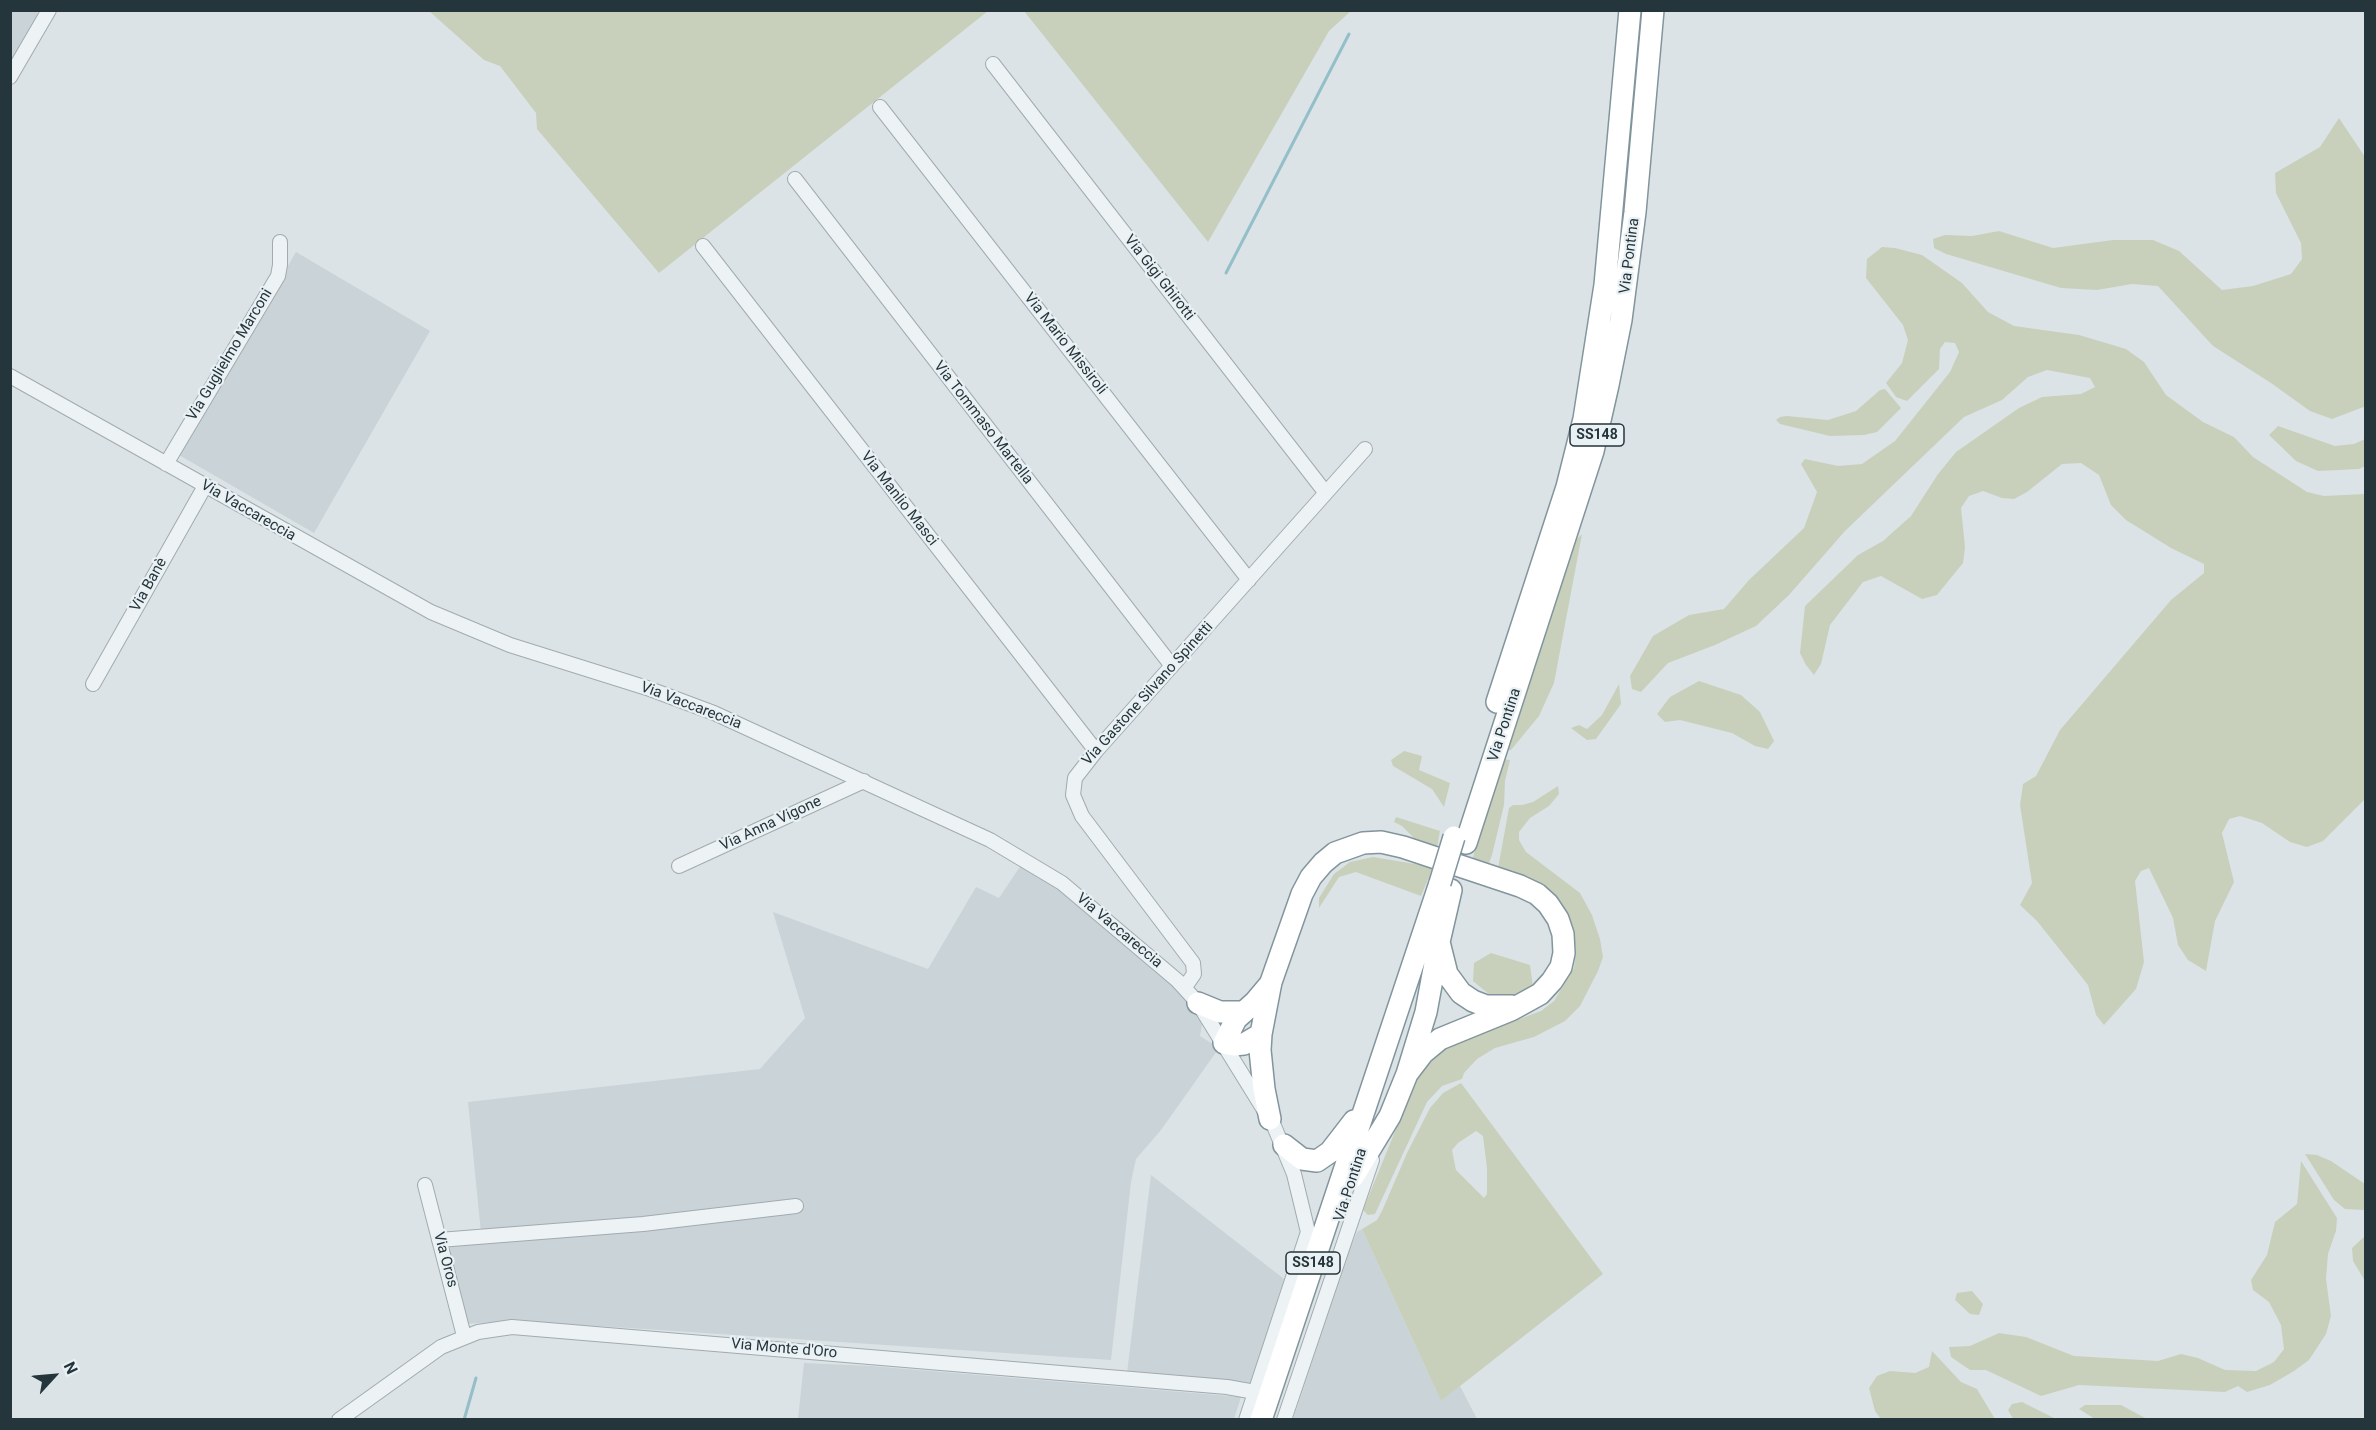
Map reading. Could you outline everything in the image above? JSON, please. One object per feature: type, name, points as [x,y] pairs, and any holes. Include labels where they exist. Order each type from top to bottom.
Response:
[{"type":"highway","name":"Via Pontina","points":[[1273,1419],[1460,840],[1567,487],[1584,419],[1605,285],[1630,10]]},
{"type":"highway","name":"Via Pontina","points":[[1460,840],[1593,452],[1621,320],[1635,212],[1653,10]]},
{"type":"highway","points":[[1270,1119],[1262,1075],[1261,1034],[1271,982],[1302,894],[1315,872],[1328,858],[1345,848],[1363,843],[1381,842],[1403,847],[1520,886],[1537,894],[1548,904],[1562,928],[1563,958],[1552,981],[1540,994],[1524,1004],[1440,1039],[1424,1053],[1407,1074]]},
{"type":"highway","name":"Via Pontina","points":[[1261,1419],[1365,1106],[1446,884]]},
{"type":"highway","points":[[1353,1177],[1390,1116],[1407,1074],[1426,1012],[1439,942],[1446,884]]},
{"type":"highway","points":[[1439,942],[1447,974],[1467,998],[1486,1006],[1524,1004]]},
{"type":"highway","points":[[1261,1034],[1244,1044],[1224,1043],[1230,1026],[1255,1002],[1271,982]]},
{"type":"highway","points":[[1198,1003],[1220,1012],[1242,1012]]},
{"type":"highway","points":[[1284,1145],[1305,1160],[1321,1159],[1330,1152],[1365,1106]]},
{"type":"highway","points":[[1308,1232],[1333,1168],[1365,1106]]},
{"type":"street","points":[[10,77],[49,10]]},
{"type":"street","name":"Via Gigi Ghirotti","points":[[993,64],[1325,492]]},
{"type":"street","name":"Via Mario Missiroli","points":[[880,108],[1249,580]]},
{"type":"street","name":"Via Tommaso Martella","points":[[795,179],[1172,666]]},
{"type":"street","name":"Via Guglielmo Marconi","points":[[166,464],[278,276],[280,242]]},
{"type":"street","name":"Via Manlio Masci","points":[[703,246],[1096,751]]},
{"type":"street","name":"Via Vaccareccia","points":[[10,376],[397,595],[439,616],[524,650],[686,702],[971,830],[1032,863],[1071,890],[1185,987],[1198,1003],[1284,1145],[1308,1232]]},
{"type":"street","name":"Via Gastone Silvano Spinetti","points":[[1185,987],[1194,975],[1194,963],[1082,816],[1073,793],[1075,778],[1096,751],[1365,449]]},
{"type":"street","name":"Via Banè","points":[[93,684],[205,486]]},
{"type":"street","name":"Via Anna Vigone","points":[[680,866],[864,781]]},
{"type":"street","name":"Via Pontina","points":[[1284,1419],[1368,1171],[1390,1116]]},
{"type":"street","name":"Via Oros","points":[[425,1185],[464,1336]]},
{"type":"street","points":[[439,1240],[644,1224],[796,1206]]},
{"type":"street","points":[[1246,1419],[1308,1232]]},
{"type":"street","name":"Via Monte d'Oro","points":[[339,1419],[430,1354],[464,1336],[492,1329],[533,1328],[1227,1387],[1256,1392]]},
{"type":"shaded area","points":[[11,11],[35,11],[42,16],[11,68]]},
{"type":"shaded area","points":[[296,252],[430,331],[314,533],[179,455]]},
{"type":"shaded area","points":[[1021,865],[1048,881],[1177,988],[1192,1003],[1202,1024],[1200,1036],[1219,1048],[1161,1130],[1136,1159],[1131,1182],[1111,1360],[599,1326],[495,1322],[464,1324],[445,1248],[482,1243],[468,1102],[760,1069],[805,1018],[773,912],[928,969],[976,887],[999,898]]},
{"type":"shaded area","points":[[1151,1175],[1284,1279],[1251,1384],[1127,1373]]},
{"type":"shaded area","points":[[1362,1229],[1441,1401],[1460,1386],[1477,1419],[1293,1420],[1347,1255],[1357,1232]]},
{"type":"shaded area","points":[[804,1363],[871,1366],[1241,1397],[1234,1419],[798,1419]]},
{"type":"green space","points":[[429,11],[988,11],[659,273],[537,129],[536,113],[500,66],[484,60]]},
{"type":"green space","points":[[1024,11],[1351,11],[1329,31],[1208,242]]},
{"type":"green space","points":[[2339,118],[2365,157],[2366,406],[2332,419],[2310,411],[2213,346],[2158,286],[2132,284],[2097,290],[2061,288],[1946,254],[1934,248],[1933,239],[1945,235],[1972,236],[1999,231],[2053,248],[2113,240],[2153,240],[2179,251],[2222,290],[2253,286],[2291,274],[2302,259],[2301,243],[2276,193],[2275,173],[2320,147]]},
{"type":"green space","points":[[1882,247],[1922,255],[1962,283],[1988,312],[2014,326],[2079,335],[2126,349],[2144,362],[2166,395],[2203,422],[2234,437],[2253,457],[2307,492],[2324,496],[2365,494],[2365,799],[2323,841],[2307,847],[2290,842],[2262,823],[2240,816],[2229,819],[2222,833],[2234,882],[2215,921],[2206,971],[2188,960],[2178,945],[2173,918],[2149,868],[2141,871],[2135,881],[2144,962],[2136,989],[2104,1025],[2096,1015],[2088,985],[2037,921],[2020,905],[2032,883],[2020,805],[2023,784],[2036,776],[2060,730],[2171,600],[2204,573],[2204,564],[2171,548],[2126,520],[2111,505],[2099,475],[2081,463],[2062,464],[2027,492],[2014,499],[2002,498],[1983,491],[1969,496],[1961,508],[1965,547],[1963,563],[1937,595],[1922,599],[1881,576],[1863,582],[1830,625],[1821,664],[1814,675],[1800,653],[1805,606],[1858,555],[1883,541],[1911,516],[1938,474],[1956,452],[2019,408],[2042,397],[2081,394],[2095,387],[2090,378],[2047,370],[2028,377],[2002,400],[1964,417],[1845,531],[1789,595],[1756,626],[1668,663],[1641,692],[1632,689],[1630,676],[1653,636],[1689,615],[1724,609],[1749,580],[1804,528],[1817,492],[1801,464],[1805,459],[1838,466],[1862,464],[1895,441],[1950,372],[1959,352],[1955,343],[1945,342],[1940,349],[1939,369],[1907,401],[1896,397],[1886,383],[1902,363],[1908,340],[1903,325],[1866,278],[1867,259]]},
{"type":"green space","points":[[1885,389],[1901,408],[1877,432],[1864,435],[1830,436],[1780,424],[1776,420],[1787,416],[1828,420],[1856,411],[1880,390]]},
{"type":"green space","points":[[2278,426],[2335,446],[2354,444],[2365,439],[2365,466],[2359,469],[2318,471],[2296,461],[2269,435]]},
{"type":"green space","points":[[1582,534],[1554,683],[1539,716],[1511,750],[1504,750],[1575,541]]},
{"type":"green space","points":[[1699,681],[1741,695],[1760,712],[1774,741],[1768,749],[1755,746],[1732,733],[1680,720],[1665,722],[1657,714],[1670,697]]},
{"type":"green space","points":[[1619,684],[1621,704],[1596,739],[1587,740],[1571,728],[1579,725],[1587,729],[1602,715]]},
{"type":"green space","points":[[1404,751],[1422,756],[1419,770],[1450,783],[1444,807],[1432,789],[1393,766],[1391,760]]},
{"type":"green space","points":[[1501,759],[1510,760],[1505,781],[1504,805],[1492,855],[1489,863],[1470,868]]},
{"type":"green space","points":[[1558,786],[1559,794],[1549,806],[1530,818],[1519,832],[1519,840],[1526,852],[1580,893],[1592,915],[1600,939],[1603,957],[1598,971],[1580,1006],[1565,1021],[1534,1037],[1495,1048],[1477,1059],[1464,1073],[1462,1079],[1442,1086],[1427,1102],[1375,1214],[1368,1215],[1363,1210],[1418,1075],[1438,1050],[1541,1011],[1554,1001],[1574,968],[1576,949],[1572,930],[1502,874],[1498,868],[1509,808],[1513,805],[1533,802]]},
{"type":"green space","points":[[1396,817],[1440,831],[1437,848],[1423,847],[1402,826],[1394,822]]},
{"type":"green space","points":[[1373,857],[1433,867],[1421,896],[1356,872],[1339,877],[1319,908],[1319,898],[1334,874],[1350,862]]},
{"type":"green space","points":[[1491,953],[1530,965],[1533,987],[1522,995],[1495,999],[1473,981],[1474,963]]},
{"type":"green space","points":[[1461,1083],[1603,1274],[1441,1401],[1362,1229],[1377,1220],[1430,1108],[1443,1093]],"holes":[[[1476,1131],[1483,1136],[1487,1168],[1487,1194],[1484,1198],[1456,1170],[1452,1150]]]},
{"type":"green space","points":[[2305,1154],[2317,1155],[2331,1161],[2365,1184],[2365,1210],[2345,1209],[2334,1200]]},
{"type":"green space","points":[[2301,1161],[2337,1218],[2336,1231],[2328,1254],[2326,1279],[2331,1316],[2326,1334],[2309,1360],[2270,1385],[2247,1392],[2238,1386],[2225,1392],[2079,1385],[2041,1396],[1986,1370],[1970,1370],[1951,1357],[1949,1347],[1970,1346],[1999,1333],[2026,1337],[2074,1356],[2158,1361],[2181,1354],[2198,1358],[2225,1370],[2256,1371],[2274,1362],[2284,1349],[2281,1325],[2269,1302],[2253,1290],[2251,1280],[2267,1255],[2275,1222],[2297,1204]]},
{"type":"green space","points":[[2365,1236],[2365,1281],[2353,1261],[2352,1248]]},
{"type":"green space","points":[[1972,1291],[1983,1304],[1979,1315],[1970,1314],[1955,1300],[1957,1293]]},
{"type":"green space","points":[[1932,1351],[1961,1382],[1977,1389],[1995,1419],[1881,1419],[1875,1411],[1869,1388],[1877,1376],[1890,1371],[1915,1373],[1929,1367]]},
{"type":"green space","points":[[2022,1402],[2056,1419],[2013,1419],[2008,1410],[2012,1404]]},
{"type":"green space","points":[[2085,1405],[2121,1405],[2147,1419],[2095,1419],[2079,1409]]},
{"type":"waterway","points":[[1226,273],[1349,34]]},
{"type":"waterway","points":[[464,1420],[476,1378]]}]
